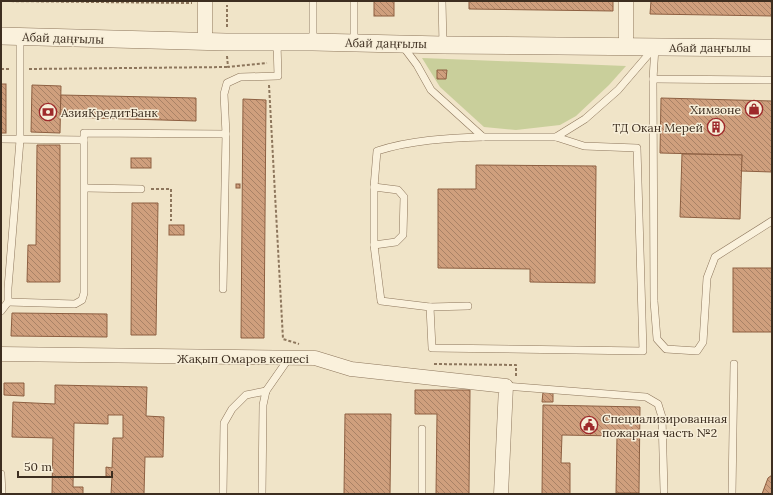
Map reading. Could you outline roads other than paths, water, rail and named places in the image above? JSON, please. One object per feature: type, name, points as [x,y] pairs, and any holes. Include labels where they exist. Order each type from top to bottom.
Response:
[{"type":"street","points":[[626,1],[626,47]]},
{"type":"street","points":[[205,2],[205,42]]},
{"type":"street","name":"Абай даңғылы","points":[[1,36],[205,42],[354,42],[443,45],[772,48]]},
{"type":"street","name":"Жақып Омаров көшесі","points":[[1,354],[315,358],[351,369],[511,386]]},
{"type":"street","points":[[501,494],[511,386]]},
{"type":"lane","points":[[312,42],[313,1]]},
{"type":"lane","points":[[354,1],[354,42]]},
{"type":"lane","points":[[442,1],[443,45]]},
{"type":"lane","points":[[1,311],[8,302],[20,140],[20,37]]},
{"type":"lane","points":[[223,289],[226,134],[224,94],[227,83],[240,77],[269,75],[278,76],[277,43]]},
{"type":"lane","points":[[401,44],[417,65],[431,90],[483,137]]},
{"type":"lane","points":[[556,137],[585,119],[618,90],[656,47]]},
{"type":"lane","points":[[656,47],[653,79],[654,301],[657,339],[666,349],[697,351],[703,342],[707,278],[715,257],[772,221]]},
{"type":"lane","points":[[653,79],[772,80]]},
{"type":"lane","points":[[8,302],[75,304],[82,300],[84,293],[84,133],[226,134]]},
{"type":"lane","points":[[430,307],[432,348],[642,351],[637,148],[584,146],[556,137],[483,137],[459,138],[396,145],[377,150],[374,187],[374,244],[381,301],[430,307],[468,306]]},
{"type":"lane","points":[[1,140],[84,140]]},
{"type":"lane","points":[[374,187],[398,190],[404,197],[403,235],[396,242],[374,244]]},
{"type":"lane","points":[[85,188],[141,189]]},
{"type":"lane","points":[[262,494],[263,405],[266,390],[289,358]]},
{"type":"lane","points":[[732,494],[734,364]]},
{"type":"lane","points":[[511,386],[646,397],[658,404],[662,417],[664,491]]},
{"type":"lane","points":[[223,494],[224,423],[232,409],[246,395],[266,390]]},
{"type":"lane","points":[[422,429],[422,494]]},
{"type":"lane","points":[[1,474],[2,494]]},
{"type":"place","name":"Химзоне","points":[[754,109]]},
{"type":"place","name":"АзияКредитБанк","points":[[48,112]]},
{"type":"place","name":"ТД Окан Мерей","points":[[716,127]]},
{"type":"place","name":"Специализированная пожарная часть №2","points":[[589,425]]}]
